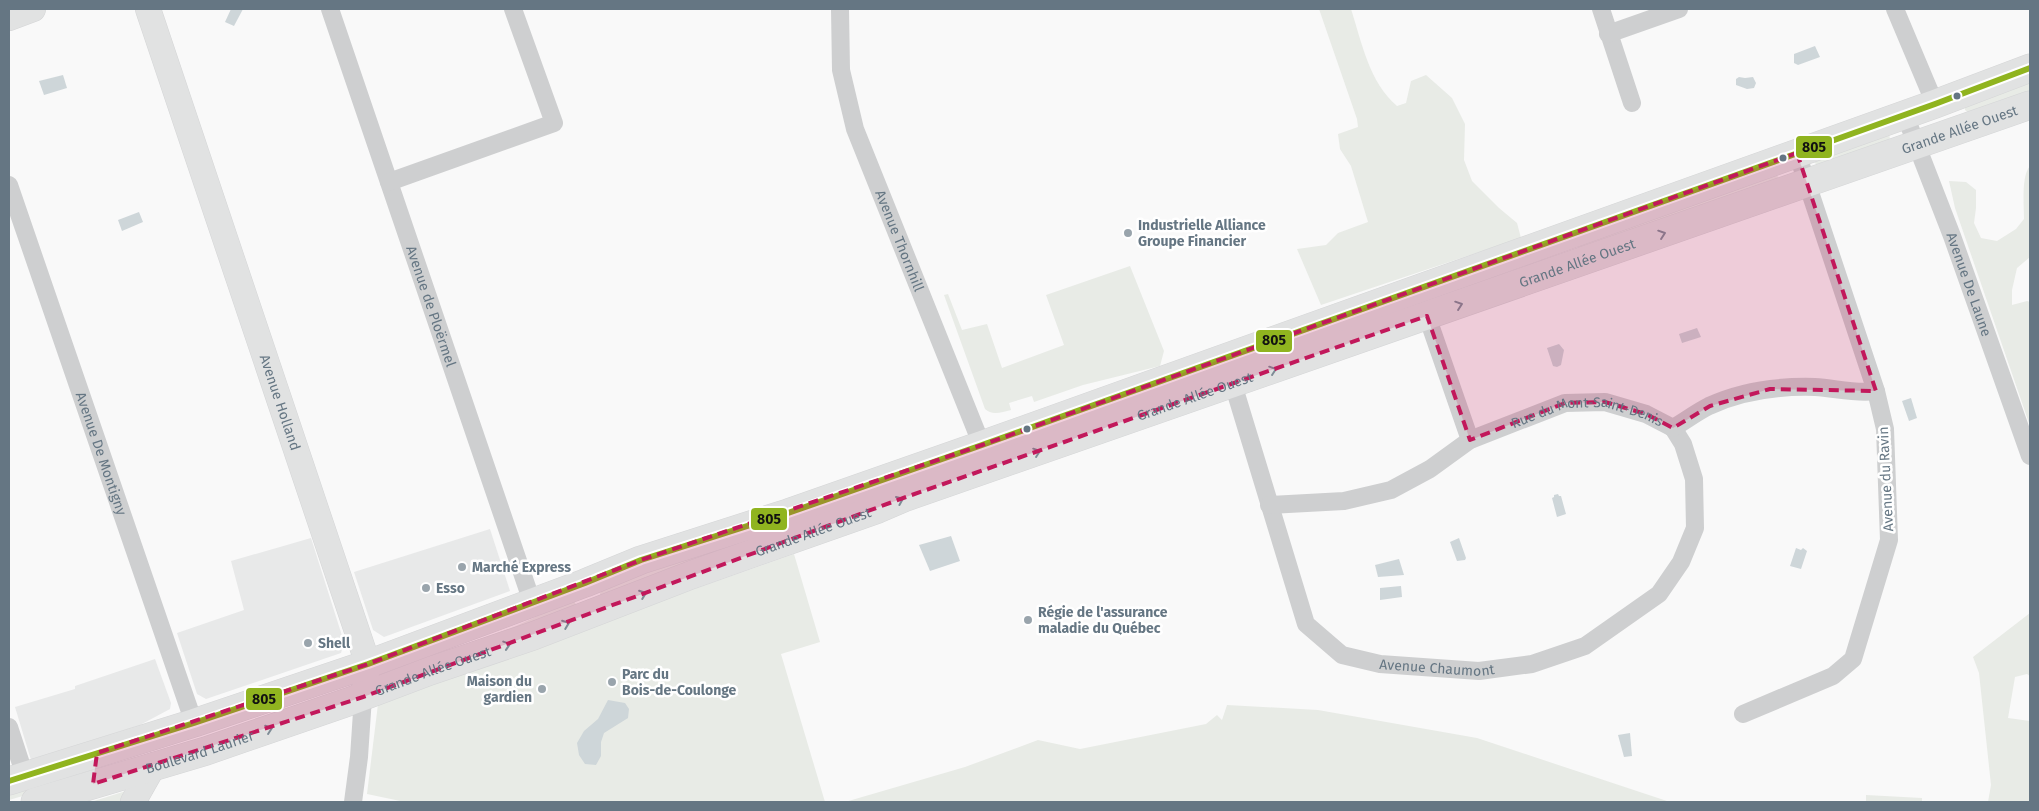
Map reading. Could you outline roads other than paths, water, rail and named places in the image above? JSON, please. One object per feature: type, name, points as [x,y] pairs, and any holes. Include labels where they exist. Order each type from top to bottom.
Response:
[{"type":"main road","points":[[9,18],[33,9]]},
{"type":"main road","name":"Avenue Holland","points":[[148,9],[368,664],[363,697]]},
{"type":"main road","name":"Grande Allée Ouest","points":[[363,697],[430,671],[533,636],[691,575],[986,456],[1224,357],[1905,115],[2030,68]]},
{"type":"main road","name":"Grande Allée Ouest","points":[[368,664],[586,583],[641,560],[788,513],[1233,383],[2030,105]]},
{"type":"main road","points":[[1565,236],[1575,264]]},
{"type":"main road","name":"Boulevard Laurier","points":[[17,779],[194,723],[368,664]]},
{"type":"main road","name":"Boulevard Laurier","points":[[35,802],[90,793],[154,765],[206,750],[363,697]]},
{"type":"main road","points":[[90,793],[97,753]]},
{"type":"main road","points":[[133,802],[154,765]]},
{"type":"street","name":"Avenue de Ploërmel","points":[[330,9],[532,602]]},
{"type":"street","points":[[389,182],[554,123],[513,9]]},
{"type":"street","name":"Avenue Thornhill","points":[[840,9],[841,70],[855,129],[986,456]]},
{"type":"street","points":[[1601,9],[1632,103]]},
{"type":"street","points":[[1608,34],[1679,9]]},
{"type":"street","points":[[1895,9],[1935,104]]},
{"type":"street","name":"Avenue De Laune","points":[[1905,115],[2030,456]]},
{"type":"street","name":"Avenue du Ravin","points":[[1742,714],[1833,676],[1852,659],[1889,540],[1885,429],[1876,391],[1797,153]]},
{"type":"street","name":"Avenue De Montigny","points":[[9,185],[194,723]]},
{"type":"street","points":[[1427,316],[1470,440]]},
{"type":"street","name":"Avenue Chaumont","points":[[1224,357],[1306,624],[1342,655],[1380,664],[1479,672],[1532,664],[1585,646],[1659,594],[1681,562],[1695,528],[1694,479],[1683,444],[1673,428]]},
{"type":"street","name":"Rue du Mont-Saint-Denis","points":[[1269,504],[1344,501],[1391,490],[1430,469],[1470,440],[1565,403],[1605,402],[1619,405],[1646,414],[1673,428],[1710,406],[1739,395],[1770,389],[1815,387],[1862,393],[1876,391]]},
{"type":"street","name":"Avenue Holland","points":[[353,802],[359,757],[363,697]]},
{"type":"street","points":[[9,728],[17,779]]},
{"type":"place","name":"Industrielle Alliance Groupe Financier","points":[[1128,233]]},
{"type":"place","name":"Marché Express","points":[[462,567]]},
{"type":"place","name":"Esso","points":[[426,588]]},
{"type":"place","name":"Régie de l'assurance maladie du Québec","points":[[1028,620]]},
{"type":"place","name":"Shell","points":[[308,643]]},
{"type":"place","name":"Parc du Bois-de-Coulonge","points":[[612,682]]},
{"type":"place","name":"Maison du gardien","points":[[542,689]]}]
